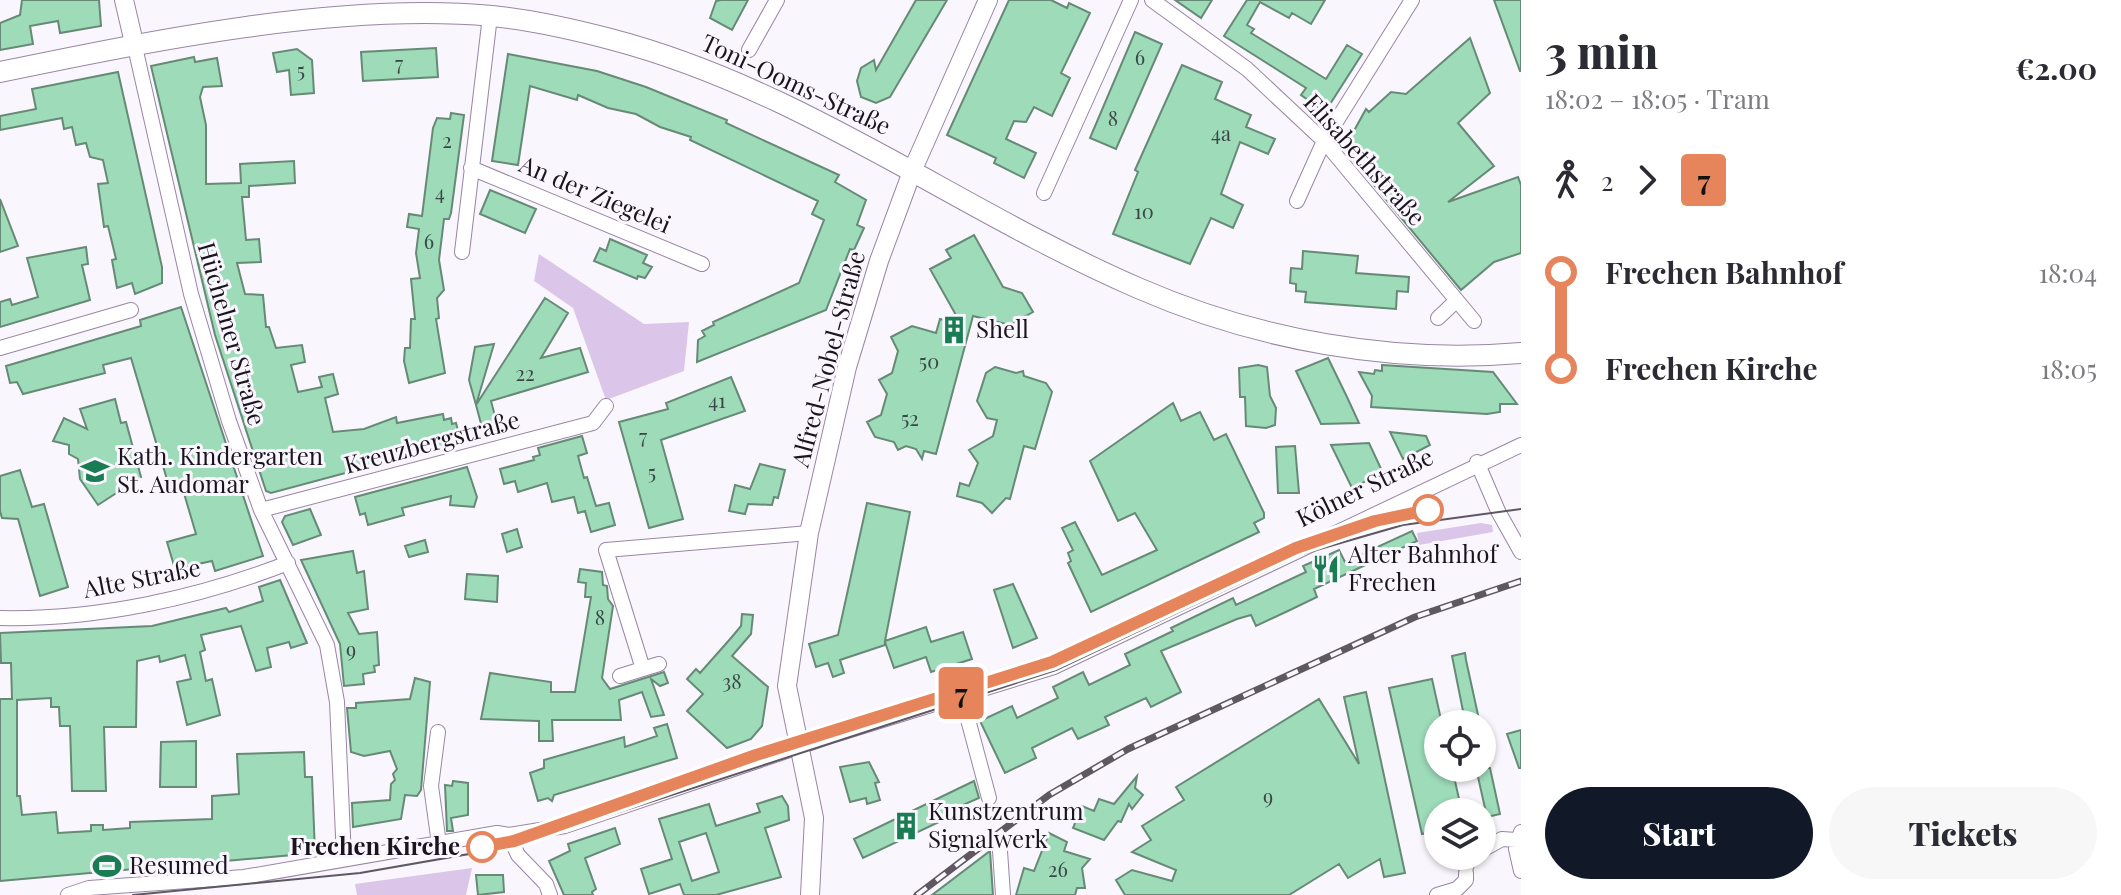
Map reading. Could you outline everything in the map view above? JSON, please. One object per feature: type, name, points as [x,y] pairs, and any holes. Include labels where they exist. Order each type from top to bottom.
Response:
[{"type":"main road","name":"Toni-Ooms-Straße","points":[[0,72],[135,47],[339,18],[490,16],[611,40],[733,79],[913,169]]},
{"type":"main road","points":[[913,169],[1106,274],[1177,303],[1257,328],[1337,346],[1415,356],[1521,353]]},
{"type":"street","name":"Hüchelner Straße","points":[[124,0],[191,294],[229,421],[261,510],[327,645],[337,702],[344,858]]},
{"type":"street","points":[[749,50],[777,0]]},
{"type":"street","name":"Alfred-Nobel-Straße","points":[[810,895],[815,846],[814,818],[787,686],[809,533],[847,367],[882,250],[913,169],[988,0]]},
{"type":"street","points":[[1044,193],[1131,0]]},
{"type":"street","name":"Elisabethstraße","points":[[1152,0],[1247,69],[1324,141],[1474,321]]},
{"type":"street","points":[[1297,201],[1324,141],[1412,0]]},
{"type":"street","points":[[462,252],[490,16]]},
{"type":"street","name":"An der Ziegelei","points":[[471,168],[702,264]]},
{"type":"street","points":[[1438,318],[1456,301]]},
{"type":"street","points":[[0,348],[131,310]]},
{"type":"street","name":"Kreuzbergstraße","points":[[261,510],[593,423],[606,406]]},
{"type":"street","name":"Kölner Straße","points":[[69,894],[89,888],[244,877],[497,833],[509,835],[565,826],[798,747],[1054,667],[1477,462],[1521,445]]},
{"type":"street","points":[[1477,462],[1498,511],[1521,552]]},
{"type":"street","points":[[643,669],[606,550],[809,533]]},
{"type":"street","name":"Alte Straße","points":[[0,618],[32,619],[124,608],[256,576],[288,563]]},
{"type":"street","points":[[620,676],[659,664]]},
{"type":"street","points":[[962,697],[989,798]]},
{"type":"street","points":[[438,732],[431,786],[439,844]]},
{"type":"street","points":[[509,835],[518,855],[546,884],[550,895]]},
{"type":"street","points":[[1496,842],[1519,836],[1520,866]]},
{"type":"street","points":[[1000,851],[1003,895]]},
{"type":"street","points":[[1437,895],[1457,889],[1466,880],[1467,870]]},
{"type":"shaded area","points":[[539,254],[644,324],[689,322],[684,371],[606,400],[573,308],[534,281]]},
{"type":"shaded area","points":[[1481,523],[1492,525],[1493,532],[1419,545],[1417,533]]},
{"type":"shaded area","points":[[472,868],[466,895],[357,895],[355,884]]},
{"type":"building","points":[[22,0],[99,0],[101,26],[60,33],[58,21],[30,26],[33,44],[0,50],[0,23],[20,15]]},
{"type":"building","points":[[748,0],[732,30],[710,18],[716,1]]},
{"type":"building","points":[[916,0],[947,0],[890,97],[876,103],[861,97],[857,81],[861,68],[874,60],[876,70]]},
{"type":"building","points":[[1009,0],[1051,0],[1067,8],[1069,3],[1090,13],[1061,73],[1070,78],[1052,116],[1034,107],[1026,122],[1014,121],[1006,139],[1036,153],[1024,178],[994,163],[996,158],[947,135]]},
{"type":"building","points":[[1175,0],[1212,0],[1201,18]]},
{"type":"building","points":[[1247,0],[1325,0],[1311,24],[1292,13],[1289,18],[1260,2],[1247,25],[1254,29],[1251,33],[1326,79],[1347,45],[1362,54],[1325,112],[1301,95],[1306,88],[1224,36]]},
{"type":"building","points":[[1494,0],[1521,0],[1521,71],[1520,71]]},
{"type":"building","points":[[1135,32],[1162,44],[1116,149],[1090,138]]},
{"type":"building","points":[[1470,38],[1490,93],[1458,123],[1494,166],[1448,202],[1518,177],[1521,185],[1521,253],[1494,262],[1461,290],[1344,149],[1366,109],[1369,112],[1391,92],[1406,94]]},
{"type":"building","points":[[436,48],[438,77],[363,81],[361,52]]},
{"type":"building","points":[[297,49],[312,60],[314,93],[291,95],[289,70],[277,72],[273,53]]},
{"type":"building","points":[[508,54],[597,71],[646,87],[727,120],[726,123],[839,175],[835,182],[866,200],[857,225],[864,228],[854,250],[850,249],[826,310],[697,362],[698,340],[705,336],[702,331],[714,325],[713,322],[799,283],[824,220],[812,214],[818,201],[690,140],[691,137],[660,127],[636,114],[608,108],[578,95],[577,100],[530,86],[518,165],[492,161]]},
{"type":"building","points":[[194,57],[195,62],[217,58],[222,86],[203,87],[200,97],[206,125],[206,184],[241,183],[240,164],[294,161],[295,183],[249,186],[249,197],[242,197],[246,240],[259,239],[261,262],[237,263],[245,294],[263,295],[266,327],[269,327],[276,348],[302,345],[305,362],[291,365],[298,392],[322,387],[319,377],[333,374],[338,394],[325,398],[333,432],[364,429],[396,417],[397,423],[443,414],[444,420],[451,418],[452,424],[456,423],[461,442],[271,493],[266,491],[215,335],[151,66]]},
{"type":"building","points":[[1182,65],[1222,82],[1215,99],[1251,115],[1246,127],[1275,139],[1268,154],[1240,142],[1221,194],[1243,205],[1233,228],[1211,218],[1190,264],[1113,234],[1138,172],[1135,170]]},
{"type":"building","points":[[118,72],[162,267],[162,283],[135,294],[132,283],[117,288],[112,260],[116,259],[108,226],[104,227],[98,184],[108,183],[103,160],[90,157],[86,143],[76,145],[72,127],[64,129],[62,118],[0,130],[0,116],[36,109],[32,89]]},
{"type":"building","points":[[451,113],[464,115],[451,213],[449,219],[444,219],[439,260],[444,290],[437,298],[439,318],[436,319],[445,373],[409,383],[404,361],[405,348],[410,348],[411,319],[415,319],[411,279],[420,278],[416,253],[419,229],[407,227],[409,214],[422,216],[433,128],[437,118],[450,119]]},
{"type":"building","points":[[490,190],[536,209],[525,233],[480,214]]},
{"type":"building","points":[[0,199],[18,246],[0,252]]},
{"type":"building","points":[[974,235],[1003,287],[1022,293],[1033,312],[1010,325],[973,316],[936,454],[924,451],[922,459],[916,449],[906,446],[898,450],[894,442],[875,437],[867,422],[881,415],[887,394],[879,380],[892,373],[898,351],[891,337],[912,326],[936,333],[940,319],[961,324],[930,269],[951,258],[946,250]]},
{"type":"building","points":[[610,239],[647,255],[643,263],[652,267],[645,278],[638,276],[637,279],[594,261],[600,248],[606,251]]},
{"type":"building","points":[[86,247],[88,264],[82,265],[90,300],[0,327],[0,302],[10,299],[12,305],[38,297],[27,258]]},
{"type":"building","points":[[1303,251],[1358,256],[1356,273],[1409,277],[1408,292],[1397,291],[1396,309],[1305,302],[1306,292],[1296,291],[1296,284],[1290,283],[1291,268],[1302,269]]},
{"type":"building","points":[[545,298],[568,313],[541,358],[580,348],[588,372],[491,401],[499,431],[484,435],[476,405]]},
{"type":"building","points":[[181,307],[263,556],[215,571],[212,561],[175,569],[167,542],[196,534],[183,490],[171,493],[131,358],[103,365],[105,373],[23,394],[17,382],[10,383],[6,366],[141,326],[140,320]]},
{"type":"building","points":[[494,344],[476,405],[469,380],[475,347]]},
{"type":"building","points":[[1328,358],[1359,423],[1321,424],[1296,371]]},
{"type":"building","points":[[1382,365],[1493,372],[1517,404],[1500,404],[1500,412],[1487,414],[1371,407],[1372,396],[1359,372],[1374,374],[1375,370],[1382,371]]},
{"type":"building","points":[[995,367],[1016,373],[1023,371],[1024,376],[1046,383],[1052,392],[1035,449],[1024,446],[1010,499],[1006,498],[992,513],[982,503],[957,496],[960,483],[969,486],[978,463],[969,450],[993,436],[997,420],[987,418],[977,401],[986,373]]},
{"type":"building","points":[[1267,367],[1270,396],[1276,408],[1275,425],[1266,428],[1246,426],[1245,397],[1240,397],[1239,368]]},
{"type":"building","points":[[731,377],[745,411],[661,440],[683,519],[649,528],[619,422],[668,409],[666,403]]},
{"type":"building","points":[[115,399],[121,423],[126,422],[141,477],[98,505],[80,479],[78,459],[69,454],[69,445],[53,441],[64,418],[87,429],[80,409]]},
{"type":"building","points":[[1173,403],[1181,421],[1200,412],[1214,440],[1226,434],[1264,513],[1264,518],[1254,523],[1259,532],[1091,612],[1068,563],[1071,561],[1068,553],[1073,550],[1062,528],[1075,522],[1102,575],[1157,550],[1135,513],[1118,521],[1090,461]]},
{"type":"building","points":[[1390,432],[1426,436],[1430,445],[1403,459]]},
{"type":"building","points":[[582,436],[587,453],[578,456],[584,478],[587,477],[596,506],[609,503],[615,525],[591,532],[585,511],[578,513],[574,497],[552,502],[547,483],[518,492],[515,481],[504,484],[500,469],[534,460],[533,457],[540,455],[538,448]]},
{"type":"building","points":[[1369,443],[1383,473],[1352,488],[1331,445]]},
{"type":"building","points":[[1295,446],[1299,493],[1278,493],[1276,447]]},
{"type":"building","points":[[760,464],[785,470],[778,498],[774,497],[772,505],[748,504],[745,514],[729,511],[735,485],[750,489]]},
{"type":"building","points":[[467,467],[477,497],[474,507],[450,505],[451,496],[402,508],[404,515],[368,525],[365,513],[360,515],[355,497]]},
{"type":"building","points":[[20,470],[32,507],[44,504],[68,587],[40,596],[18,519],[2,518],[0,511],[0,476]]},
{"type":"building","points":[[867,503],[910,512],[885,641],[926,627],[931,642],[963,632],[972,659],[931,672],[926,657],[894,668],[885,642],[885,645],[840,660],[844,673],[833,677],[828,663],[816,667],[809,644],[838,635]]},
{"type":"building","points":[[310,509],[321,535],[293,545],[282,522],[285,516]]},
{"type":"building","points":[[517,529],[522,547],[507,552],[502,534]]},
{"type":"building","points":[[1412,531],[1417,541],[1314,589],[1317,597],[1290,610],[1256,626],[1251,615],[1237,619],[1161,651],[1181,692],[1151,707],[1146,698],[1105,717],[1109,725],[1078,739],[1072,728],[1032,748],[1036,758],[1005,773],[980,721],[1012,706],[1017,718],[1058,698],[1053,687],[1083,672],[1089,685],[1130,665],[1125,654],[1233,598],[1236,605],[1306,572],[1303,566],[1339,550],[1345,562]]},
{"type":"building","points":[[425,540],[428,552],[409,557],[405,546]]},
{"type":"building","points":[[353,551],[357,573],[364,571],[368,609],[348,613],[359,634],[377,632],[379,665],[374,666],[375,672],[363,674],[364,684],[344,686],[340,644],[301,560]]},
{"type":"building","points":[[580,569],[602,572],[603,585],[607,586],[608,599],[613,606],[602,678],[610,689],[664,672],[668,683],[660,686],[651,679],[664,715],[651,717],[642,692],[619,700],[621,720],[552,720],[553,741],[539,741],[539,721],[481,719],[490,673],[551,682],[551,692],[575,692],[591,597],[585,597],[586,583],[578,582]]},
{"type":"building","points":[[467,574],[498,576],[497,602],[465,599]]},
{"type":"building","points":[[280,580],[307,643],[291,648],[289,642],[267,648],[271,667],[256,671],[241,626],[201,635],[205,650],[200,652],[206,681],[212,679],[220,715],[187,725],[177,682],[191,679],[185,655],[160,662],[159,656],[137,661],[136,727],[104,727],[106,791],[72,791],[70,726],[60,726],[59,707],[51,707],[51,698],[17,700],[17,796],[20,796],[22,815],[56,812],[58,833],[91,831],[91,825],[103,825],[103,830],[130,828],[130,822],[212,819],[212,796],[239,794],[237,754],[304,752],[305,777],[312,777],[315,853],[0,881],[0,699],[12,699],[11,663],[1,663],[0,633],[152,626],[226,608],[229,612],[263,601],[259,587]]},
{"type":"building","points":[[1013,584],[1037,638],[1013,648],[994,590]]},
{"type":"building","points":[[742,614],[753,615],[751,634],[732,656],[768,687],[762,726],[751,739],[727,748],[687,711],[703,694],[687,679],[696,669],[700,673],[731,638],[741,626]]},
{"type":"building","points":[[1465,653],[1477,710],[1463,710],[1452,656]]},
{"type":"building","points":[[415,678],[430,682],[421,790],[417,796],[405,795],[401,819],[353,827],[352,803],[390,800],[391,784],[395,780],[393,774],[397,769],[390,751],[364,756],[351,752],[347,708],[356,708],[356,703],[410,699]]},
{"type":"building","points":[[1432,679],[1439,710],[1424,710],[1424,782],[1455,782],[1459,798],[1424,798],[1424,834],[1422,834],[1389,688]]},
{"type":"building","points":[[1366,692],[1405,873],[1384,877],[1380,859],[1348,878],[1339,864],[1289,895],[1125,895],[1116,880],[1132,870],[1172,881],[1176,870],[1132,852],[1151,840],[1142,826],[1184,800],[1176,787],[1319,699],[1359,764],[1344,697]]},
{"type":"building","points":[[667,724],[677,758],[554,795],[552,801],[548,798],[538,801],[530,773],[544,768],[544,760],[624,737],[625,747],[657,736],[654,728]]},
{"type":"building","points":[[1521,730],[1521,768],[1519,768],[1507,734]]},
{"type":"building","points":[[196,741],[196,787],[160,787],[161,742]]},
{"type":"building","points":[[869,762],[879,782],[875,783],[880,800],[867,804],[866,798],[850,802],[840,767]]},
{"type":"building","points":[[1137,776],[1135,788],[1143,795],[1132,809],[1129,804],[1121,822],[1118,821],[1104,840],[1073,828],[1082,806],[1094,811],[1099,799],[1114,804]]},
{"type":"building","points":[[453,781],[468,783],[468,815],[451,818],[453,831],[447,831],[445,785],[452,786]]},
{"type":"building","name":"Kunstzentrum Signalwerk","points":[[974,781],[979,798],[956,808],[958,813],[863,858],[854,839]]},
{"type":"building","points":[[1479,782],[1493,782],[1500,814],[1496,815],[1496,798],[1483,798]]},
{"type":"building","points":[[782,796],[788,806],[789,820],[765,828],[781,877],[716,895],[684,895],[680,884],[649,894],[641,869],[672,859],[659,819],[709,804],[716,826],[760,812],[757,804]],"holes":[[[706,833],[719,872],[692,881],[679,842]]]},
{"type":"building","points":[[615,828],[620,844],[585,858],[596,889],[593,895],[564,895],[549,861],[570,851],[568,844]]},
{"type":"building","points":[[1049,833],[1067,842],[1064,851],[1090,859],[1082,868],[1085,888],[1077,888],[1075,895],[1016,895],[1024,868],[1034,871]]},
{"type":"building","points":[[990,851],[993,895],[932,895]]},
{"type":"building","points":[[476,875],[503,875],[504,892],[478,895]]},
{"type":"tram line","points":[[133,895],[360,873],[515,846],[1056,670],[1299,555],[1403,525],[1521,509]]},
{"type":"tram line","name":"7","points":[[482,847],[514,841],[756,755],[962,693],[1052,662],[1296,548],[1343,530],[1428,510]]},
{"type":"railway","points":[[917,895],[1049,795],[1128,749],[1415,617],[1521,581]]},
{"type":"place","name":"Shell","points":[[954,330]]},
{"type":"place","name":"Kath. Kindergarten St. Audomar","points":[[95,471]]},
{"type":"place","name":"Alter Bahnhof Frechen","points":[[1326,569]]},
{"type":"place","name":"Kunstzentrum Signalwerk","points":[[906,826]]},
{"type":"place","name":"Frechen Kirche","points":[[482,847]]},
{"type":"place","name":"Resumed","points":[[107,866]]}]
